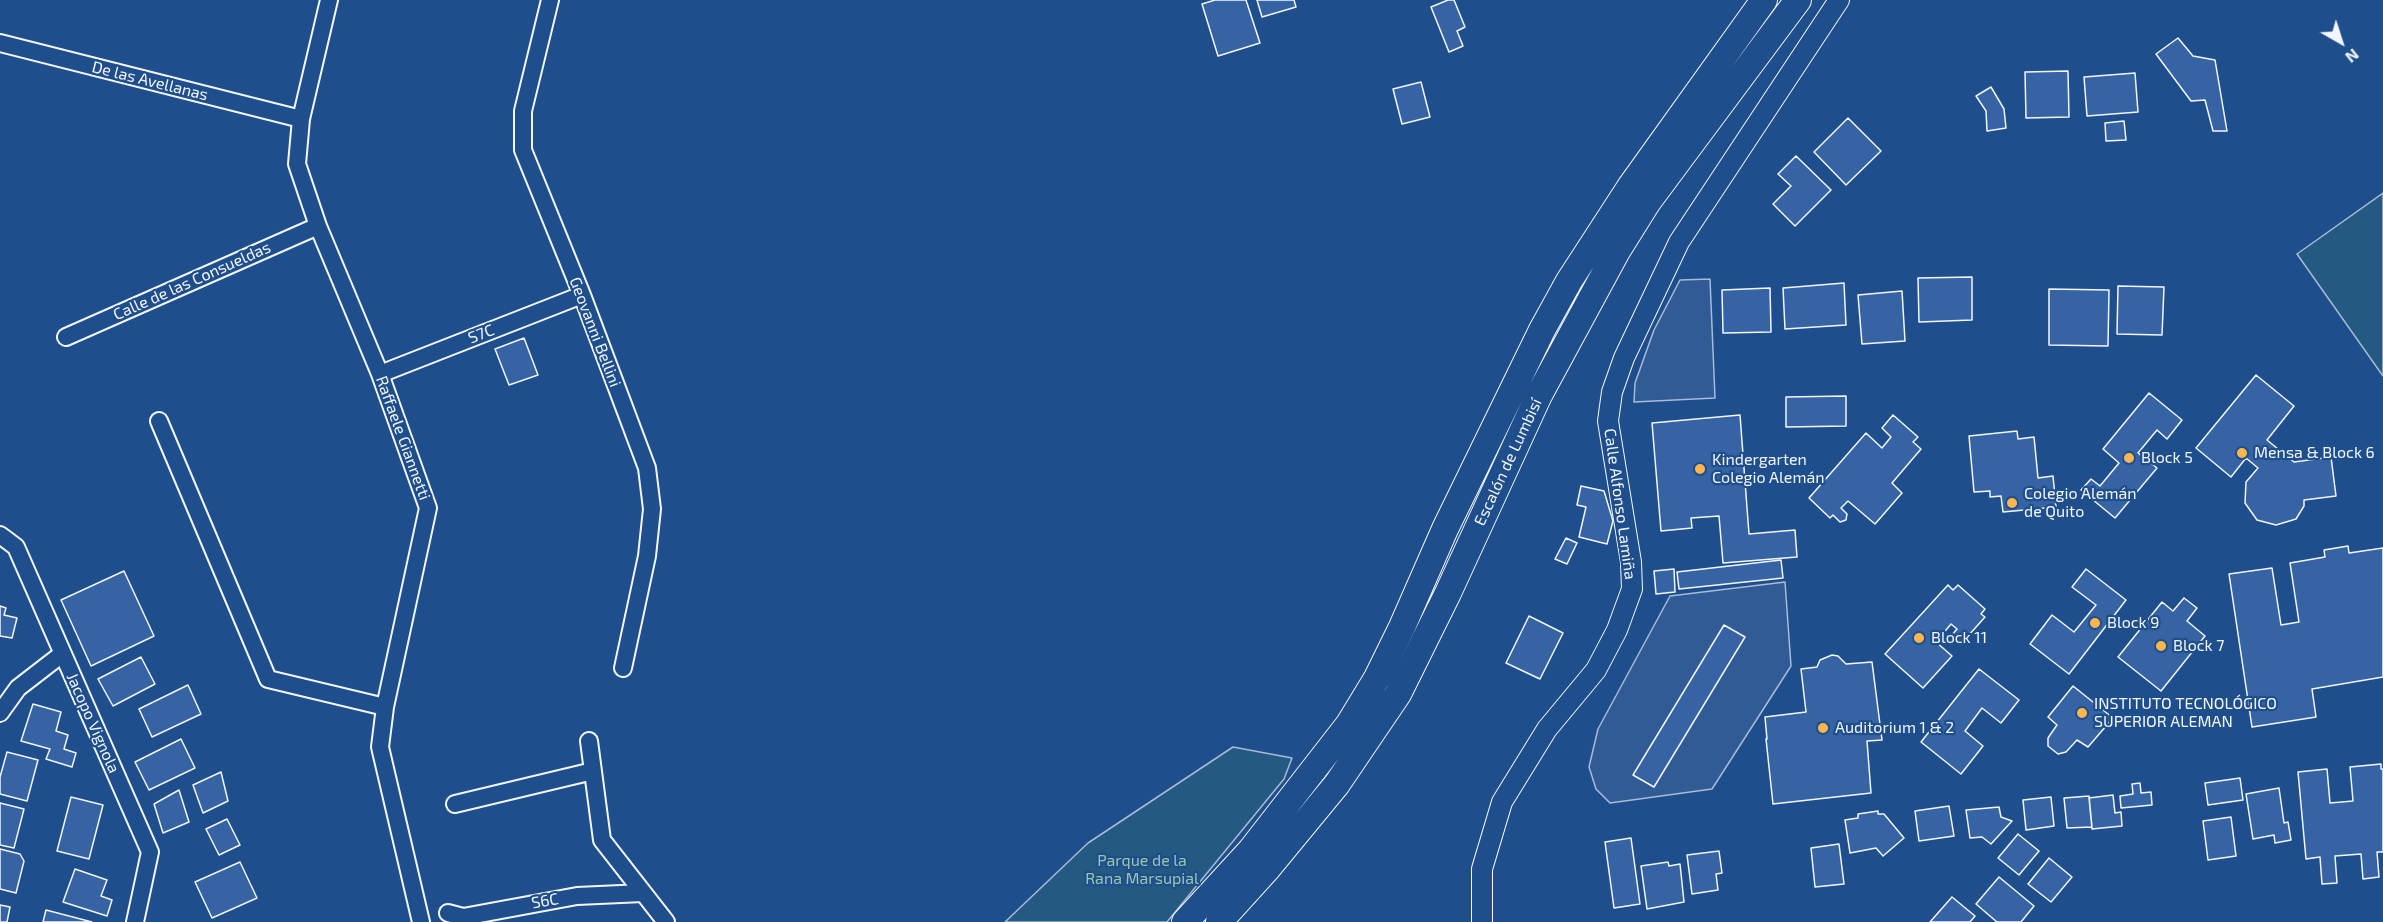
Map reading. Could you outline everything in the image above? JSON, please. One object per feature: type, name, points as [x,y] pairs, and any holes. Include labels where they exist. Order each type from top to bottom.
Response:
[{"type":"main road","name":"Escalón de Lumbisí","points":[[1185,922],[1251,850],[1349,724],[1377,678],[1445,529],[1542,330],[1569,281],[1629,187],[1764,0]]},
{"type":"main road","name":"Escalón de Lumbisí","points":[[1219,922],[1267,869],[1337,784],[1398,694],[1448,593],[1539,395],[1617,251],[1647,203],[1798,0]]},
{"type":"street","name":"Raffaele Giannetti","points":[[329,0],[301,119],[297,164],[318,226],[380,374],[428,508],[385,707],[380,747],[421,922]]},
{"type":"street","name":"Geovanni Bellini","points":[[550,0],[523,111],[523,150],[582,294],[647,468],[651,509],[647,556],[623,668]]},
{"type":"street","name":"Calle Alfonso Lamiña","points":[[1482,922],[1482,869],[1502,802],[1547,729],[1596,670],[1617,630],[1632,590],[1631,562],[1608,421],[1611,392],[1624,358],[1679,242],[1839,0]]},
{"type":"street","name":"De las Avellanas","points":[[0,43],[301,119]]},
{"type":"street","name":"Calle de las Consueldas","points":[[66,337],[318,226]]},
{"type":"street","name":"S7C","points":[[380,374],[582,294]]},
{"type":"street","points":[[159,421],[268,679],[385,707]]},
{"type":"street","name":"Jacopo Vignola","points":[[0,535],[16,548],[150,852],[135,922]]},
{"type":"street","points":[[0,713],[18,688],[62,654]]},
{"type":"street","points":[[589,741],[602,840],[666,922]]},
{"type":"street","points":[[456,804],[593,771]]},
{"type":"street","name":"S6C","points":[[448,913],[463,916],[577,896],[643,893]]},
{"type":"green space","points":[[2383,193],[2383,376],[2297,254]]},
{"type":"green space","name":"Parque de la Rana Marsupial","points":[[1233,747],[1292,758],[1284,779],[1167,922],[1005,922],[1088,843]]},
{"type":"shaded area","points":[[1710,279],[1715,398],[1634,402],[1635,383],[1654,330],[1680,280]]},
{"type":"shaded area","points":[[1785,582],[1791,666],[1712,789],[1610,803],[1596,789],[1589,767],[1598,729],[1670,596]]},
{"type":"building","points":[[1215,0],[1246,0],[1260,43],[1218,56],[1202,4]]},
{"type":"building","points":[[1257,0],[1294,0],[1296,7],[1262,17]]},
{"type":"building","points":[[1454,0],[1465,27],[1457,31],[1463,46],[1449,52],[1431,7]]},
{"type":"building","points":[[2178,38],[2193,56],[2215,60],[2227,131],[2213,131],[2205,100],[2191,101],[2156,54]]},
{"type":"building","points":[[2068,71],[2069,117],[2026,118],[2025,72]]},
{"type":"building","points":[[2135,73],[2138,112],[2087,116],[2084,77]]},
{"type":"building","points":[[1421,82],[1430,117],[1402,124],[1393,89]]},
{"type":"building","points":[[1991,87],[2004,109],[2006,128],[1987,131],[1986,111],[1976,96]]},
{"type":"building","points":[[1848,118],[1881,151],[1846,185],[1814,152]]},
{"type":"building","points":[[2124,121],[2126,140],[2106,141],[2105,123]]},
{"type":"building","points":[[1796,156],[1831,190],[1795,226],[1773,204],[1791,186],[1778,174]]},
{"type":"building","points":[[1972,277],[1972,320],[1919,322],[1918,278]]},
{"type":"building","points":[[1844,283],[1846,325],[1785,329],[1783,288]]},
{"type":"building","points":[[2118,286],[2164,287],[2162,335],[2117,334]]},
{"type":"building","points":[[1770,288],[1771,332],[1723,333],[1722,290]]},
{"type":"building","points":[[2049,289],[2109,290],[2108,346],[2049,345]]},
{"type":"building","points":[[1902,291],[1905,341],[1862,344],[1858,295]]},
{"type":"building","points":[[524,338],[538,375],[509,385],[495,349]]},
{"type":"building","name":"Mensa & Block 6","points":[[2256,375],[2294,406],[2267,440],[2294,462],[2331,457],[2336,496],[2304,500],[2304,506],[2296,519],[2276,525],[2257,520],[2245,503],[2246,482],[2258,468],[2246,458],[2231,477],[2196,448]]},
{"type":"building","name":"Block 5","points":[[2149,393],[2182,420],[2167,439],[2157,430],[2138,453],[2157,468],[2115,518],[2081,490],[2091,479],[2100,486],[2119,463],[2103,449]]},
{"type":"building","points":[[1846,396],[1846,426],[1786,427],[1786,397]]},
{"type":"building","name":"Kindergarten Colegio Alemán","points":[[1740,415],[1749,534],[1795,530],[1797,557],[1723,563],[1719,516],[1691,518],[1692,528],[1661,531],[1652,423]]},
{"type":"building","points":[[1893,415],[1918,437],[1913,442],[1921,449],[1892,483],[1902,493],[1875,524],[1848,501],[1841,508],[1847,514],[1846,520],[1840,522],[1833,515],[1830,518],[1809,498],[1866,433],[1882,448],[1891,437],[1882,428]]},
{"type":"building","points":[[2017,431],[2018,439],[2034,437],[2038,478],[2053,476],[2056,507],[2003,512],[2001,496],[1990,497],[1990,491],[1974,492],[1969,436]]},
{"type":"building","points":[[1581,486],[1604,491],[1613,521],[1607,544],[1579,537],[1586,507],[1577,505]]},
{"type":"building","points":[[1566,538],[1577,543],[1567,564],[1555,559]]},
{"type":"building","points":[[2348,546],[2349,553],[2383,548],[2383,677],[2312,689],[2316,717],[2252,727],[2229,574],[2272,568],[2281,625],[2299,622],[2290,563],[2325,557],[2324,550]]},
{"type":"building","points":[[1781,560],[1783,578],[1679,589],[1677,572]]},
{"type":"building","points":[[1674,569],[1675,592],[1656,594],[1654,571]]},
{"type":"building","name":"Block 9","points":[[2086,569],[2126,600],[2069,674],[2030,644],[2052,615],[2074,632],[2096,605],[2072,587]]},
{"type":"building","points":[[124,571],[154,636],[91,666],[61,600]]},
{"type":"building","name":"Block 11","points":[[1948,585],[1953,590],[1958,585],[1985,609],[1981,614],[1985,617],[1961,644],[1952,635],[1957,629],[1951,624],[1936,642],[1952,656],[1923,688],[1885,654]]},
{"type":"building","name":"Block 7","points":[[2184,598],[2197,608],[2187,621],[2205,636],[2161,691],[2118,657],[2162,602],[2173,611]]},
{"type":"building","points":[[0,606],[6,608],[4,615],[17,618],[12,638],[0,636]]},
{"type":"building","points":[[1529,616],[1563,633],[1540,679],[1506,663]]},
{"type":"building","points":[[1724,625],[1745,637],[1654,787],[1633,775]]},
{"type":"building","name":"Auditorium 1 & 2","points":[[1832,655],[1838,656],[1846,664],[1872,662],[1882,740],[1867,741],[1871,793],[1773,804],[1765,717],[1806,712],[1801,669],[1817,667],[1820,660]]},
{"type":"building","points":[[141,657],[155,684],[113,706],[98,679]]},
{"type":"building","points":[[1979,669],[2019,700],[2001,723],[1982,708],[1965,731],[1983,746],[1961,774],[1921,742]]},
{"type":"building","points":[[188,685],[201,714],[152,737],[139,709]]},
{"type":"building","points":[[2073,686],[2113,718],[2088,747],[2077,740],[2066,752],[2058,754],[2048,746],[2048,738],[2057,725],[2048,717]]},
{"type":"building","points":[[33,704],[61,712],[56,731],[68,735],[64,749],[76,753],[72,767],[46,759],[50,749],[21,741]]},
{"type":"building","points":[[181,739],[195,768],[149,790],[135,762]]},
{"type":"building","points":[[7,752],[38,760],[27,801],[0,794],[0,777]]},
{"type":"building","points":[[2381,764],[2381,769],[2383,769],[2383,852],[2377,852],[2379,877],[2363,879],[2361,854],[2335,856],[2337,883],[2322,884],[2320,857],[2306,859],[2298,772],[2327,769],[2330,803],[2353,801],[2350,767]]},
{"type":"building","points":[[221,772],[228,801],[203,813],[193,785]]},
{"type":"building","points":[[2240,778],[2243,800],[2208,805],[2205,783]]},
{"type":"building","points":[[2140,783],[2141,793],[2151,792],[2152,805],[2121,808],[2120,796],[2133,794],[2132,784]]},
{"type":"building","points":[[2279,788],[2284,823],[2288,822],[2291,840],[2275,843],[2274,835],[2253,839],[2246,794]]},
{"type":"building","points":[[179,790],[189,822],[163,833],[154,804]]},
{"type":"building","points":[[2113,795],[2115,813],[2121,812],[2122,826],[2092,829],[2089,798]]},
{"type":"building","points":[[2089,796],[2092,827],[2067,828],[2064,798]]},
{"type":"building","points":[[71,797],[103,805],[89,859],[57,851]]},
{"type":"building","points":[[2051,797],[2054,826],[2026,830],[2023,800]]},
{"type":"building","points":[[0,803],[24,809],[14,848],[0,845]]},
{"type":"building","points":[[1949,806],[1954,836],[1919,841],[1915,811]]},
{"type":"building","points":[[1999,807],[2001,817],[2012,821],[1991,844],[1982,837],[1970,838],[1966,810]]},
{"type":"building","points":[[1878,811],[1878,814],[1884,814],[1904,838],[1883,856],[1876,848],[1850,853],[1845,820],[1858,818],[1858,814]]},
{"type":"building","points":[[2231,817],[2236,856],[2208,860],[2203,821]]},
{"type":"building","points":[[227,819],[240,845],[219,855],[206,829]]},
{"type":"building","points":[[2018,834],[2039,851],[2019,875],[1998,858]]},
{"type":"building","points":[[1631,838],[1640,904],[1614,908],[1605,842]]},
{"type":"building","points":[[1839,844],[1844,884],[1815,887],[1811,848]]},
{"type":"building","points":[[0,849],[20,854],[24,861],[16,893],[0,889]]},
{"type":"building","points":[[1719,851],[1722,873],[1716,874],[1718,890],[1692,894],[1687,855]]},
{"type":"building","points":[[2049,858],[2072,877],[2051,902],[2028,884]]},
{"type":"building","points":[[240,862],[257,898],[212,918],[195,882]]},
{"type":"building","points":[[1668,862],[1669,866],[1680,864],[1684,902],[1647,909],[1641,866]]},
{"type":"building","points":[[75,869],[107,880],[101,896],[112,900],[107,916],[63,902]]},
{"type":"building","points":[[1999,877],[2034,906],[2021,922],[1997,922],[1976,904]]},
{"type":"building","points":[[1952,897],[1975,916],[1970,922],[1930,922]]},
{"type":"building","points":[[0,905],[10,907],[7,922],[0,922]]},
{"type":"building","points":[[46,910],[92,922],[43,922]]},
{"type":"place","name":"Mensa & Block 6","points":[[2242,453]]},
{"type":"place","name":"Block 5","points":[[2129,458]]},
{"type":"place","name":"Kindergarten Colegio Alemán","points":[[1700,469]]},
{"type":"place","name":"Colegio Alemán de Quito","points":[[2012,503]]},
{"type":"place","name":"Block 9","points":[[2095,623]]},
{"type":"place","name":"Block 11","points":[[1919,638]]},
{"type":"place","name":"Block 7","points":[[2161,646]]},
{"type":"place","name":"INSTITUTO TECNOLÓGICO SUPERIOR ALEMAN","points":[[2082,713]]},
{"type":"place","name":"Auditorium 1 & 2","points":[[1823,728]]}]
